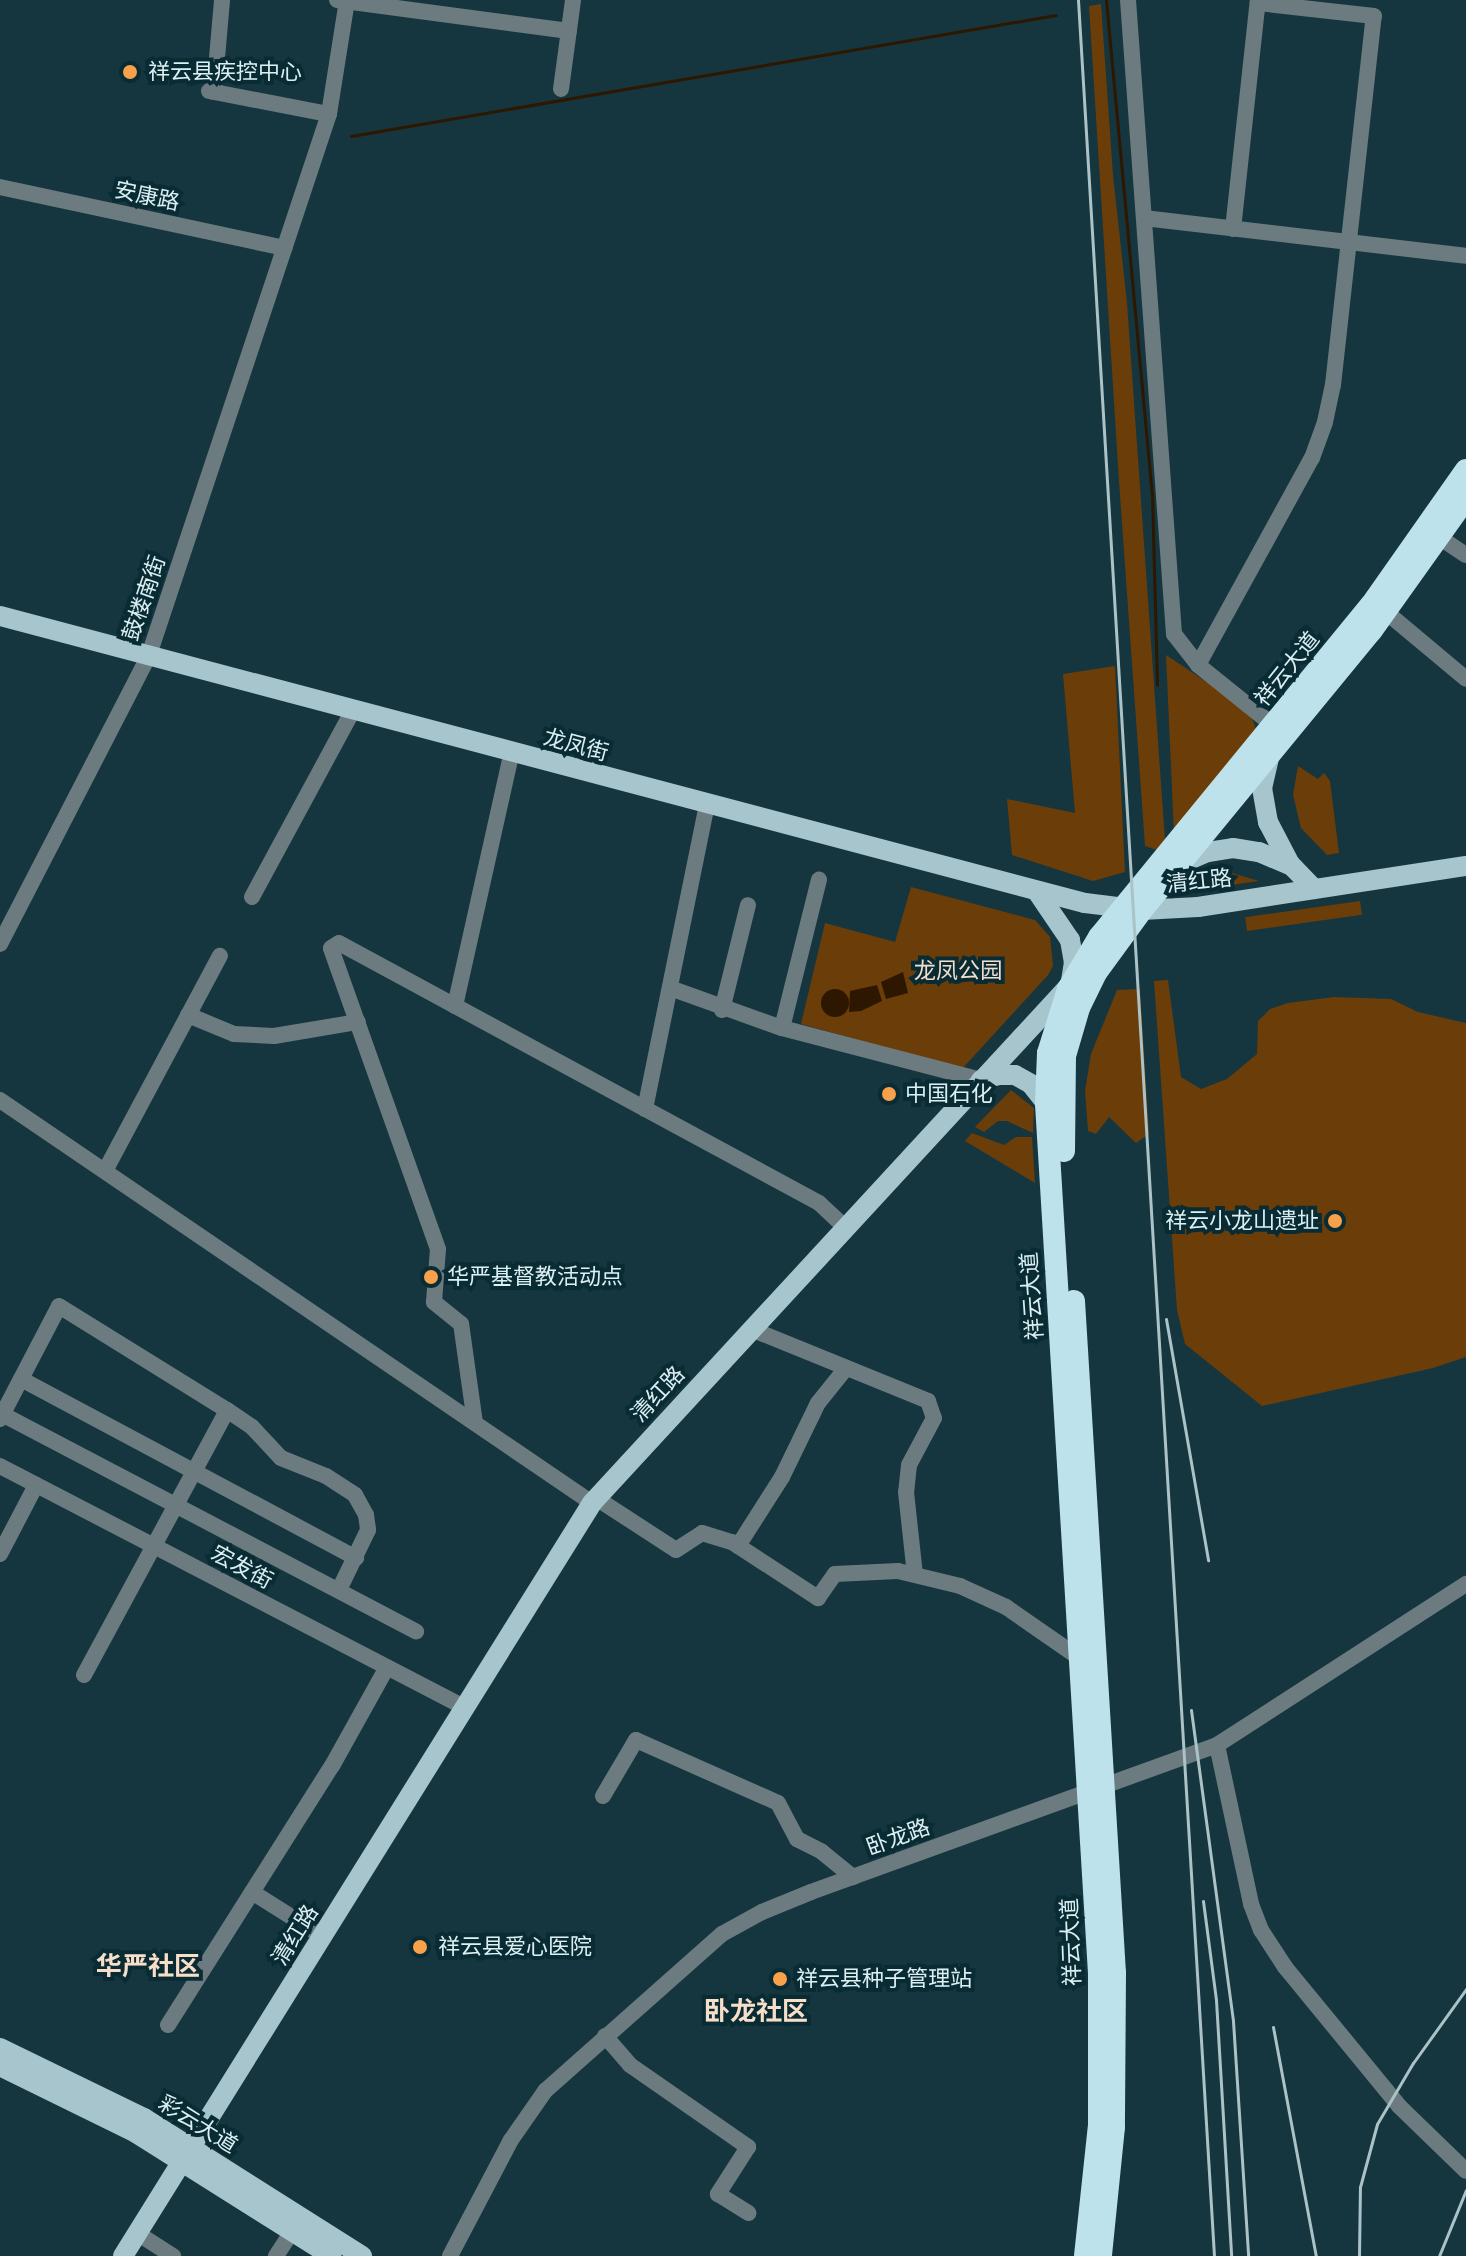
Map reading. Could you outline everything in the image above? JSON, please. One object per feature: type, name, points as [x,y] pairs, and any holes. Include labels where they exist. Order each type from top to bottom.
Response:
[{"type":"highway","name":"祥云大道","points":[[1101,2256],[1111,2178],[1116,2065],[1097,1789],[1062,1129],[1062,1078],[1071,1029],[1089,985],[1132,909],[1371,605],[1466,470]]},
{"type":"highway","name":"祥云大道","points":[[1085,2256],[1095,2176],[1100,2064],[1097,1789],[1081,1659],[1046,1103],[1048,1053],[1070,984],[1089,951],[1184,862],[1386,612],[1466,498]]},
{"type":"main road","name":"龙凤街","points":[[0,616],[1038,893],[1132,909]]},
{"type":"main road","points":[[1270,755],[1263,780],[1263,805],[1274,837],[1292,866],[1314,889]]},
{"type":"main road","points":[[1184,862],[1208,852],[1233,848],[1259,852],[1292,866]]},
{"type":"main road","name":"清红路","points":[[1132,909],[1198,907],[1466,866]]},
{"type":"main road","points":[[1038,893],[1070,940],[1074,962],[1070,984]]},
{"type":"main road","name":"清红路","points":[[123,2256],[594,1500],[1070,984]]},
{"type":"main road","points":[[981,1080],[998,1075],[1015,1075],[1031,1084],[1046,1103]]},
{"type":"main road","name":"彩云大道","points":[[0,2048],[118,2105],[331,2256]]},
{"type":"main road","name":"彩云大道","points":[[0,2066],[187,2154],[362,2256]]},
{"type":"street","points":[[222,0],[212,91],[329,114]]},
{"type":"street","points":[[344,0],[569,31]]},
{"type":"street","name":"鼓楼南街","points":[[0,944],[149,655],[329,114],[344,0]]},
{"type":"street","points":[[561,89],[573,0]]},
{"type":"street","points":[[1128,0],[1174,634],[1198,665],[1274,726]]},
{"type":"street","points":[[1198,665],[1312,458],[1325,422],[1374,16],[1258,1],[1233,229]]},
{"type":"street","name":"安康路","points":[[0,187],[285,248]]},
{"type":"street","points":[[1144,218],[1466,256]]},
{"type":"street","points":[[1439,537],[1466,555]]},
{"type":"street","points":[[1386,612],[1466,679]]},
{"type":"street","points":[[252,897],[353,710]]},
{"type":"street","points":[[455,1006],[512,752]]},
{"type":"street","points":[[645,1109],[707,805]]},
{"type":"street","points":[[782,1028],[819,880]]},
{"type":"street","points":[[722,1010],[748,905]]},
{"type":"street","points":[[475,1423],[461,1324],[434,1302],[438,1249],[331,948],[339,943],[819,1203],[845,1227]]},
{"type":"street","points":[[105,1171],[220,956]]},
{"type":"street","points":[[670,988],[722,1010],[782,1028],[981,1080]]},
{"type":"street","points":[[188,1015],[234,1034],[274,1036],[358,1022]]},
{"type":"street","points":[[0,1100],[475,1423],[676,1550],[702,1533],[738,1546],[818,1598],[835,1574],[898,1571],[960,1586],[1006,1607],[1081,1659]]},
{"type":"street","points":[[339,1590],[366,1538],[368,1523],[355,1495],[326,1476],[281,1458],[252,1427],[59,1306],[1,1416],[416,1631]]},
{"type":"street","points":[[751,1329],[928,1401],[934,1410],[929,1431],[909,1465],[909,1539],[915,1575]]},
{"type":"street","points":[[738,1546],[782,1477],[818,1403],[846,1368]]},
{"type":"street","points":[[21,1379],[356,1558]]},
{"type":"street","points":[[84,1675],[227,1410]]},
{"type":"street","name":"宏发街","points":[[0,1466],[464,1707]]},
{"type":"street","points":[[0,1554],[36,1485]]},
{"type":"street","name":"卧龙路","points":[[450,2256],[536,2102],[605,2036],[730,1928],[762,1912],[853,1877],[1217,1745],[1466,1584]]},
{"type":"street","points":[[168,2025],[332,1766],[387,1667]]},
{"type":"street","points":[[603,1796],[636,1740],[778,1803],[797,1839],[822,1852],[853,1877]]},
{"type":"street","points":[[1217,1745],[1251,1904],[1261,1930],[1285,1967],[1399,2106],[1466,2171]]},
{"type":"street","points":[[252,1892],[322,1936]]},
{"type":"street","points":[[605,2036],[630,2065],[748,2147],[718,2194],[748,2213]]},
{"type":"street","points":[[276,2256],[292,2231]]},
{"type":"street","points":[[137,2233],[173,2256]]},
{"type":"green space","points":[[1101,4],[1113,175],[1127,303],[1165,840],[1157,850],[1145,846],[1119,481],[1089,6]]},
{"type":"green space","points":[[1166,655],[1249,710],[1256,729],[1174,834]]},
{"type":"green space","points":[[1115,666],[1125,872],[1093,881],[1012,855],[1007,799],[1075,813],[1063,674]]},
{"type":"green space","points":[[1298,766],[1318,779],[1324,773],[1330,781],[1339,853],[1327,855],[1301,828],[1293,795]]},
{"type":"green space","points":[[1232,873],[1259,881],[1204,889],[1213,878]]},
{"type":"green space","name":"龙凤公园","points":[[911,887],[1035,920],[1050,937],[1053,966],[1048,975],[962,1069],[801,1024],[825,923],[895,942]]},
{"type":"green space","points":[[1360,901],[1362,915],[1247,931],[1245,917]]},
{"type":"green space","points":[[1168,980],[1181,1077],[1201,1089],[1227,1079],[1257,1054],[1258,1021],[1270,1009],[1288,1003],[1334,997],[1391,999],[1418,1012],[1466,1023],[1466,1357],[1433,1368],[1262,1406],[1185,1344],[1177,1310],[1154,981]]},
{"type":"green space","points":[[1140,989],[1149,1134],[1136,1143],[1109,1117],[1096,1134],[1088,1131],[1085,1091],[1091,1054],[1117,990]]},
{"type":"green space","points":[[1011,1090],[1034,1108],[1033,1133],[1007,1121],[998,1121],[984,1132],[975,1127]]},
{"type":"green space","points":[[972,1133],[1004,1145],[1016,1137],[1032,1137],[1035,1183],[965,1141]]},
{"type":"shaded area","points":[[903,972],[908,993],[886,999],[881,982]]},
{"type":"shaded area","points":[[877,985],[882,1001],[861,1011],[849,1012],[850,991]]},
{"type":"shaded area","points":[[835,989],[845,993],[849,1003],[845,1013],[835,1017],[825,1013],[821,1003],[825,993]]},
{"type":"waterway","points":[[1106,0],[1152,493],[1157,685]]},
{"type":"waterway","points":[[351,136],[1056,15]]},
{"type":"railway","points":[[1078,0],[1214,2256]]},
{"type":"railway","points":[[1166,1319],[1208,1560]]},
{"type":"railway","points":[[1191,1710],[1233,2021],[1248,2256]]},
{"type":"railway","points":[[1203,1901],[1216,2000],[1231,2256]]},
{"type":"railway","points":[[1359,2256],[1360,2187],[1377,2124],[1413,2063],[1466,1989]]},
{"type":"railway","points":[[1273,2027],[1316,2256]]},
{"type":"railway","points":[[1439,2256],[1466,2190]]},
{"type":"place","name":"祥云县疾控中心","points":[[130,72]]},
{"type":"place","name":"中国石化","points":[[889,1094]]},
{"type":"place","name":"祥云小龙山遗址","points":[[1335,1221]]},
{"type":"place","name":"华严基督教活动点","points":[[431,1277]]},
{"type":"place","name":"祥云县爱心医院","points":[[420,1947]]},
{"type":"place","name":"祥云县种子管理站","points":[[780,1979]]},
{"type":"district","name":"华严社区","points":[[148,1966]]},
{"type":"district","name":"卧龙社区","points":[[756,2011]]}]
